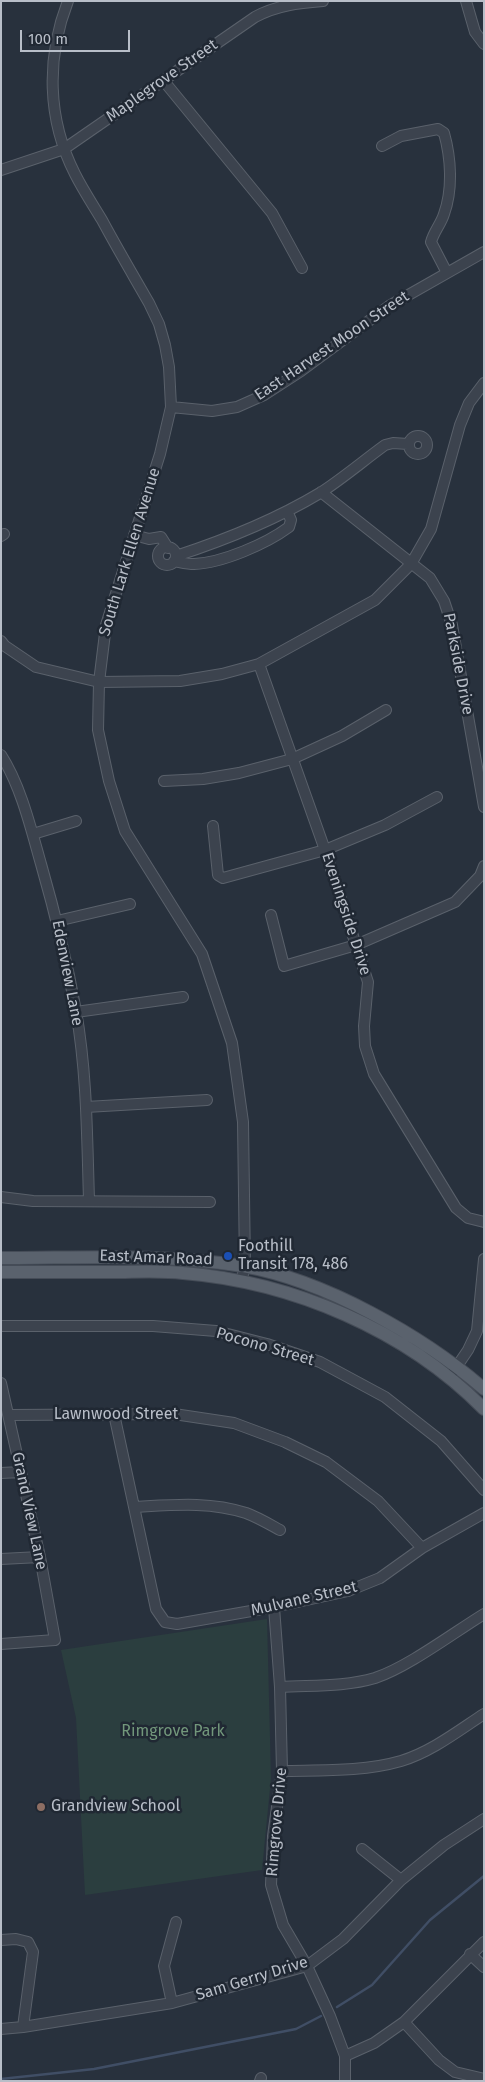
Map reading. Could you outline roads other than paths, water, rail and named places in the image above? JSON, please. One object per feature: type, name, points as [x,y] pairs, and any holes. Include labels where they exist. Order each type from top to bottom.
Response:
[{"type":"main road","name":"East Amar Road","points":[[1,1258],[162,1257],[245,1267],[310,1286],[362,1307],[458,1366],[484,1389]]},
{"type":"main road","name":"East Amar Road","points":[[1,1272],[167,1272],[217,1276],[297,1296],[352,1318],[389,1337],[449,1378],[484,1409]]},
{"type":"street","name":"South Lark Ellen Avenue","points":[[68,1],[56,38],[52,77],[56,117],[64,148],[75,175],[149,303],[158,324],[169,368],[171,407],[160,454],[106,625],[98,682],[98,730],[109,781],[125,831],[202,954],[232,1042],[243,1122],[245,1267],[242,1281]]},
{"type":"street","name":"Maplegrove Street","points":[[1,170],[64,148],[255,17],[270,9],[323,1]]},
{"type":"street","points":[[466,1],[475,32],[484,44]]},
{"type":"street","points":[[163,80],[272,213],[302,268]]},
{"type":"street","points":[[382,146],[401,136],[438,129],[444,133],[450,176],[446,210],[442,221],[433,233],[431,242],[446,272]]},
{"type":"street","name":"East Harvest Moon Street","points":[[171,407],[212,410],[237,407],[264,395],[389,306],[484,252]]},
{"type":"street","points":[[1,641],[5,646],[36,667],[98,682],[180,681],[222,674],[259,664],[375,600],[411,564],[431,529],[469,403],[484,383]]},
{"type":"street","points":[[175,558],[173,550],[168,548],[163,548],[159,552],[159,560],[166,565],[175,558],[211,545],[287,511],[321,492],[385,446],[393,443],[408,444]]},
{"type":"street","name":"Parkside Drive","points":[[321,492],[430,578],[444,600],[452,625],[484,807]]},
{"type":"street","points":[[175,558],[194,564],[246,550],[289,527],[290,520],[287,511]]},
{"type":"street","points":[[134,535],[149,539],[162,537],[168,548]]},
{"type":"street","name":"Eveningside Drive","points":[[259,664],[325,850],[368,982],[364,1026],[366,1046],[374,1074],[456,1208],[468,1218],[484,1222]]},
{"type":"street","points":[[164,781],[203,779],[239,773],[292,759],[342,736],[386,710]]},
{"type":"street","name":"Edenview Lane","points":[[1,754],[5,770],[32,834],[57,921],[76,1012],[86,1107],[89,1200]]},
{"type":"street","points":[[213,826],[220,878],[325,850],[385,825],[437,797]]},
{"type":"street","points":[[32,834],[76,821]]},
{"type":"street","points":[[271,915],[284,966],[356,944],[455,902],[480,876],[484,866]]},
{"type":"street","points":[[57,921],[130,904]]},
{"type":"street","points":[[76,1012],[183,997]]},
{"type":"street","points":[[86,1107],[207,1100]]},
{"type":"street","points":[[1,1197],[33,1201],[210,1202]]},
{"type":"street","points":[[449,1378],[458,1366],[477,1331],[484,1259]]},
{"type":"street","name":"Pocono Street","points":[[1,1326],[153,1326],[216,1331],[267,1344],[320,1362],[385,1397],[441,1441],[484,1490]]},
{"type":"street","name":"Grand View Lane","points":[[1,1644],[55,1640],[40,1557],[2,1386]]},
{"type":"street","points":[[114,1414],[134,1507],[179,1504],[213,1505],[247,1513],[280,1530]]},
{"type":"street","name":"Lawnwood Street","points":[[9,1415],[174,1414],[234,1423],[285,1442],[326,1462],[378,1502],[422,1548]]},
{"type":"street","points":[[1,1473],[21,1472]]},
{"type":"street","name":"Mulvane Street","points":[[134,1507],[156,1609],[165,1622],[177,1624],[274,1608],[348,1591],[380,1578],[422,1548],[484,1513]]},
{"type":"street","points":[[1,1559],[40,1557]]},
{"type":"street","name":"Rimgrove Drive","points":[[274,1608],[280,1686],[282,1771],[272,1836],[271,1885],[283,1925],[308,1966],[330,2016],[345,2056],[345,2081]]},
{"type":"street","points":[[280,1686],[336,1684],[375,1678],[406,1662],[484,1614]]},
{"type":"street","points":[[282,1771],[367,1768],[401,1761],[429,1749],[484,1714]]},
{"type":"street","name":"Sam Gerry Drive","points":[[1,2029],[172,2003],[308,1966],[343,1939],[401,1880],[444,1845],[484,1819]]},
{"type":"street","points":[[362,1849],[401,1880]]},
{"type":"street","points":[[172,2003],[164,1966],[176,1922]]},
{"type":"street","points":[[1,1940],[16,1939],[28,1942],[33,1952],[23,2027]]},
{"type":"street","points":[[345,2056],[374,2043],[404,2022],[484,1942]]},
{"type":"street","points":[[470,1954],[484,1967]]},
{"type":"street","points":[[404,2022],[440,2060],[455,2072],[484,2079]]},
{"type":"waterway","points":[[337,2007],[372,1985],[430,1920],[484,1876]]},
{"type":"waterway","points":[[1,2079],[94,2069],[296,2029],[321,2016]]},
{"type":"place","name":"Foothill Transit 178, 486","points":[[228,1256]]},
{"type":"place","name":"Grandview School","points":[[41,1807]]},
{"type":"park label","name":"Rimgrove Park","points":[[173,1732]]}]
